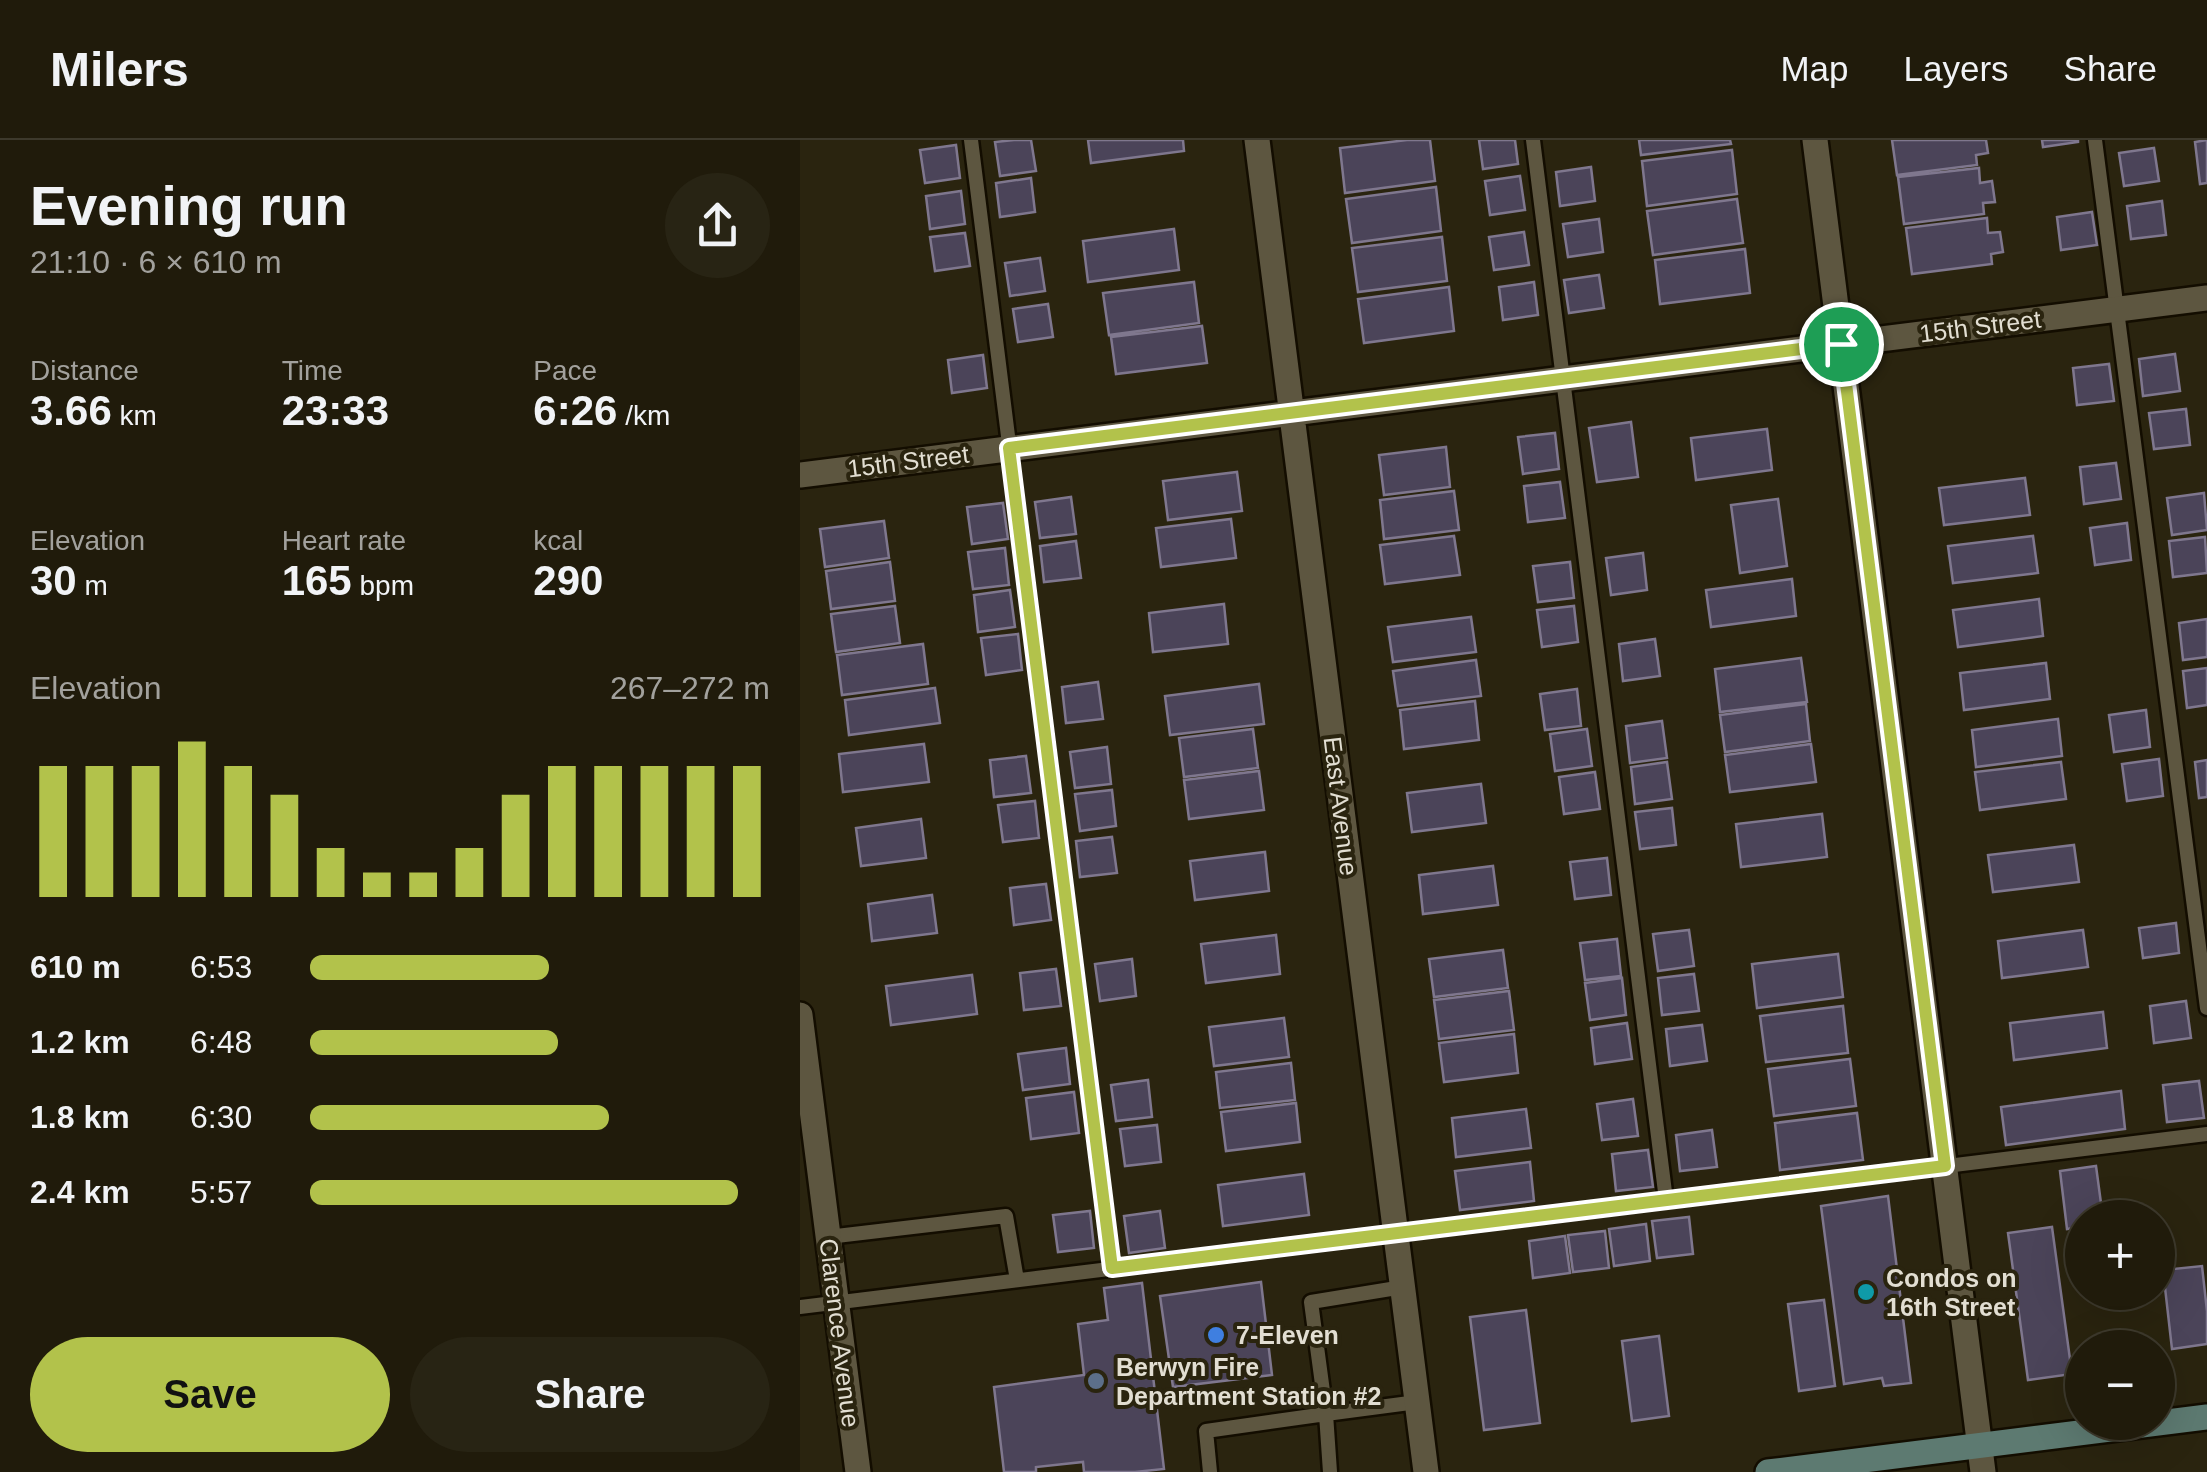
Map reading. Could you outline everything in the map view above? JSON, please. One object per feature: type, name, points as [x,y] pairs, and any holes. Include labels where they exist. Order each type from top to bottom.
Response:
[{"type":"street","name":"East Avenue","points":[[1257,140],[1426,1472]]},
{"type":"street","points":[[1815,140],[1984,1472]]},
{"type":"street","name":"15th Street","points":[[800,475],[2207,298]]},
{"type":"street","name":"Clarence Avenue","points":[[800,1016],[858,1472]]},
{"type":"street","points":[[1768,1472],[2207,1418]]},
{"type":"lane","points":[[971,140],[1112,1268]]},
{"type":"lane","points":[[1533,140],[1666,1200]]},
{"type":"lane","points":[[2095,140],[2207,1008]]},
{"type":"lane","points":[[800,1307],[2207,1134]]},
{"type":"lane","points":[[828,1237],[1006,1216],[1017,1280]]},
{"type":"lane","points":[[1330,1472],[1311,1302],[1403,1286]]},
{"type":"lane","points":[[1210,1472],[1206,1431],[1417,1402]]},
{"type":"building","points":[[1031,140],[1036,171],[1000,176],[995,142]]},
{"type":"building","points":[[1088,140],[1183,140],[1184,151],[1091,163]]},
{"type":"building","points":[[1430,140],[1435,181],[1345,193],[1340,148]]},
{"type":"building","points":[[1479,140],[1515,140],[1518,164],[1483,169]]},
{"type":"building","points":[[1639,140],[1730,140],[1731,144],[1641,155]]},
{"type":"building","points":[[1892,140],[1986,140],[1988,153],[1976,155],[1977,165],[1897,175]]},
{"type":"building","points":[[2042,140],[2078,140],[2078,142],[2043,147]]},
{"type":"building","points":[[2207,140],[2207,183],[2200,184],[2195,142]]},
{"type":"building","points":[[956,145],[960,178],[925,183],[920,150]]},
{"type":"building","points":[[2154,148],[2159,181],[2124,186],[2119,153]]},
{"type":"building","points":[[1732,150],[1737,194],[1647,206],[1642,161]]},
{"type":"building","points":[[1591,167],[1595,201],[1560,206],[1556,172]]},
{"type":"building","points":[[1979,168],[1980,183],[1992,181],[1995,202],[1983,203],[1984,214],[1904,224],[1898,177]]},
{"type":"building","points":[[1520,176],[1525,210],[1490,215],[1485,181]]},
{"type":"building","points":[[1031,178],[1035,212],[1000,217],[996,183]]},
{"type":"building","points":[[1436,187],[1441,231],[1352,243],[1346,199]]},
{"type":"building","points":[[961,191],[965,224],[930,229],[926,196]]},
{"type":"building","points":[[1737,199],[1743,243],[1653,255],[1647,211]]},
{"type":"building","points":[[2162,201],[2166,235],[2131,239],[2127,206]]},
{"type":"building","points":[[2092,212],[2097,245],[2061,250],[2057,217]]},
{"type":"building","points":[[1987,218],[1988,233],[2000,232],[2003,252],[1991,254],[1992,264],[1912,274],[1906,228]]},
{"type":"building","points":[[1599,219],[1603,252],[1568,257],[1563,224]]},
{"type":"building","points":[[1174,229],[1179,270],[1088,282],[1083,241]]},
{"type":"building","points":[[1524,232],[1529,265],[1494,270],[1489,237]]},
{"type":"building","points":[[965,233],[970,266],[935,271],[930,237]]},
{"type":"building","points":[[1442,237],[1447,281],[1358,292],[1352,248]]},
{"type":"building","points":[[1745,249],[1750,293],[1660,304],[1655,260]]},
{"type":"building","points":[[1040,258],[1045,291],[1010,296],[1005,263]]},
{"type":"building","points":[[1599,275],[1604,308],[1569,313],[1564,280]]},
{"type":"building","points":[[1194,282],[1199,323],[1109,335],[1103,293]]},
{"type":"building","points":[[1534,282],[1538,315],[1503,320],[1499,287]]},
{"type":"building","points":[[1449,287],[1454,331],[1364,343],[1358,299]]},
{"type":"building","points":[[1048,304],[1053,337],[1018,342],[1013,309]]},
{"type":"building","points":[[1202,326],[1207,363],[1116,374],[1111,337]]},
{"type":"building","points":[[2175,354],[2180,391],[2143,396],[2139,359]]},
{"type":"building","points":[[983,355],[987,388],[952,393],[948,360]]},
{"type":"building","points":[[2109,364],[2114,401],[2077,405],[2073,368]]},
{"type":"building","points":[[2186,409],[2190,445],[2154,449],[2149,413]]},
{"type":"building","points":[[1631,422],[1638,477],[1597,482],[1589,428]]},
{"type":"building","points":[[1767,429],[1772,470],[1696,480],[1691,438]]},
{"type":"building","points":[[1555,433],[1559,469],[1523,474],[1518,437]]},
{"type":"building","points":[[1446,447],[1450,487],[1384,495],[1379,455]]},
{"type":"building","points":[[2116,463],[2121,499],[2084,504],[2080,467]]},
{"type":"building","points":[[1237,472],[1242,511],[1168,520],[1163,481]]},
{"type":"building","points":[[2025,478],[2030,515],[1944,525],[1939,488]]},
{"type":"building","points":[[1560,482],[1565,518],[1528,522],[1524,486]]},
{"type":"building","points":[[1454,491],[1459,530],[1384,539],[1380,500]]},
{"type":"building","points":[[2204,493],[2207,530],[2172,535],[2167,498]]},
{"type":"building","points":[[1071,497],[1076,534],[1040,538],[1035,502]]},
{"type":"building","points":[[1778,499],[1787,566],[1740,573],[1731,505]]},
{"type":"building","points":[[1003,503],[1008,539],[972,544],[967,507]]},
{"type":"building","points":[[1231,519],[1236,558],[1161,567],[1156,528]]},
{"type":"building","points":[[884,521],[889,558],[825,567],[820,529]]},
{"type":"building","points":[[2127,523],[2131,560],[2095,565],[2090,528]]},
{"type":"building","points":[[1454,536],[1460,575],[1385,584],[1380,545]]},
{"type":"building","points":[[2033,536],[2038,573],[1953,583],[1948,546]]},
{"type":"building","points":[[2205,537],[2207,573],[2173,577],[2169,541]]},
{"type":"building","points":[[1076,541],[1081,578],[1044,582],[1040,546]]},
{"type":"building","points":[[1005,548],[1009,585],[973,589],[968,552]]},
{"type":"building","points":[[1643,553],[1647,590],[1611,595],[1606,558]]},
{"type":"building","points":[[890,562],[895,601],[831,609],[826,571]]},
{"type":"building","points":[[1570,562],[1574,598],[1538,602],[1533,566]]},
{"type":"building","points":[[1792,579],[1796,616],[1711,627],[1706,590]]},
{"type":"building","points":[[1010,590],[1015,627],[978,632],[974,595]]},
{"type":"building","points":[[2039,599],[2043,636],[1958,647],[1953,610]]},
{"type":"building","points":[[1224,604],[1228,644],[1153,652],[1149,613]]},
{"type":"building","points":[[895,606],[900,643],[836,652],[831,614]]},
{"type":"building","points":[[1574,606],[1578,642],[1542,647],[1537,610]]},
{"type":"building","points":[[1471,617],[1476,652],[1393,662],[1388,627]]},
{"type":"building","points":[[2207,619],[2207,657],[2183,660],[2179,623]]},
{"type":"building","points":[[1018,634],[1022,670],[986,675],[981,638]]},
{"type":"building","points":[[1655,639],[1660,676],[1623,681],[1619,644]]},
{"type":"building","points":[[923,644],[928,684],[842,695],[837,655]]},
{"type":"building","points":[[1801,658],[1807,702],[1720,712],[1715,669]]},
{"type":"building","points":[[1476,660],[1481,696],[1398,706],[1393,671]]},
{"type":"building","points":[[2046,663],[2050,699],[1964,710],[1960,673]]},
{"type":"building","points":[[2207,668],[2207,705],[2187,708],[2183,671]]},
{"type":"building","points":[[1098,682],[1103,719],[1066,723],[1062,687]]},
{"type":"building","points":[[1259,684],[1264,724],[1170,735],[1165,696]]},
{"type":"building","points":[[935,688],[940,723],[849,735],[845,700]]},
{"type":"building","points":[[1577,689],[1581,726],[1545,730],[1540,694]]},
{"type":"building","points":[[1475,701],[1479,740],[1404,749],[1400,710]]},
{"type":"building","points":[[1806,704],[1810,741],[1725,752],[1720,715]]},
{"type":"building","points":[[2146,710],[2150,747],[2114,752],[2109,715]]},
{"type":"building","points":[[2058,719],[2062,756],[1976,767],[1972,730]]},
{"type":"building","points":[[1662,721],[1667,758],[1630,763],[1626,726]]},
{"type":"building","points":[[1253,729],[1258,768],[1184,777],[1179,738]]},
{"type":"building","points":[[1587,729],[1592,766],[1555,771],[1550,734]]},
{"type":"building","points":[[924,744],[929,782],[843,792],[839,754]]},
{"type":"building","points":[[1811,744],[1816,782],[1730,792],[1725,755]]},
{"type":"building","points":[[1107,747],[1111,784],[1075,788],[1070,752]]},
{"type":"building","points":[[1026,756],[1031,793],[994,797],[990,760]]},
{"type":"building","points":[[2159,759],[2163,796],[2127,801],[2122,764]]},
{"type":"building","points":[[2207,760],[2207,797],[2199,798],[2195,762]]},
{"type":"building","points":[[1667,762],[1672,799],[1635,804],[1631,767]]},
{"type":"building","points":[[2061,762],[2066,799],[1980,810],[1975,772]]},
{"type":"building","points":[[1259,771],[1264,810],[1189,819],[1184,780]]},
{"type":"building","points":[[1595,772],[1600,809],[1564,814],[1559,777]]},
{"type":"building","points":[[1481,784],[1486,823],[1412,832],[1407,793]]},
{"type":"building","points":[[1112,790],[1116,826],[1080,831],[1075,794]]},
{"type":"building","points":[[1035,801],[1039,838],[1003,842],[998,805]]},
{"type":"building","points":[[1672,808],[1676,845],[1640,849],[1635,812]]},
{"type":"building","points":[[1822,814],[1827,857],[1741,867],[1736,824]]},
{"type":"building","points":[[921,819],[926,858],[861,866],[856,828]]},
{"type":"building","points":[[1112,837],[1117,873],[1080,877],[1076,841]]},
{"type":"building","points":[[2074,845],[2079,882],[1993,892],[1988,855]]},
{"type":"building","points":[[1265,852],[1269,891],[1195,900],[1190,861]]},
{"type":"building","points":[[1607,858],[1611,895],[1575,899],[1570,862]]},
{"type":"building","points":[[1493,866],[1498,905],[1423,914],[1419,875]]},
{"type":"building","points":[[1046,884],[1051,920],[1014,925],[1010,888]]},
{"type":"building","points":[[932,895],[937,933],[872,941],[868,904]]},
{"type":"building","points":[[2176,923],[2179,953],[2143,958],[2139,928]]},
{"type":"building","points":[[1689,930],[1694,966],[1658,971],[1653,934]]},
{"type":"building","points":[[2083,930],[2088,967],[2002,978],[1998,941]]},
{"type":"building","points":[[1276,935],[1280,974],[1206,983],[1201,944]]},
{"type":"building","points":[[1617,939],[1621,976],[1585,980],[1580,943]]},
{"type":"building","points":[[1503,950],[1508,988],[1434,997],[1429,959]]},
{"type":"building","points":[[1838,954],[1843,997],[1757,1008],[1752,964]]},
{"type":"building","points":[[1132,959],[1136,996],[1100,1001],[1095,964]]},
{"type":"building","points":[[1056,969],[1061,1006],[1024,1010],[1020,973]]},
{"type":"building","points":[[1694,974],[1699,1011],[1662,1015],[1658,978]]},
{"type":"building","points":[[972,975],[977,1014],[891,1025],[886,986]]},
{"type":"building","points":[[1622,978],[1626,1015],[1590,1020],[1585,983]]},
{"type":"building","points":[[1509,991],[1514,1030],[1439,1039],[1434,1000]]},
{"type":"building","points":[[2186,1001],[2191,1038],[2154,1043],[2150,1006]]},
{"type":"building","points":[[1843,1006],[1848,1053],[1766,1062],[1760,1016]]},
{"type":"building","points":[[2103,1012],[2107,1048],[2014,1060],[2010,1023]]},
{"type":"building","points":[[1284,1018],[1289,1057],[1214,1066],[1209,1027]]},
{"type":"building","points":[[1627,1023],[1632,1059],[1595,1064],[1591,1028]]},
{"type":"building","points":[[1702,1025],[1707,1061],[1670,1066],[1666,1029]]},
{"type":"building","points":[[1514,1034],[1518,1073],[1444,1082],[1439,1043]]},
{"type":"building","points":[[1066,1048],[1070,1084],[1023,1090],[1018,1054]]},
{"type":"building","points":[[1850,1059],[1856,1106],[1774,1116],[1768,1069]]},
{"type":"building","points":[[1291,1063],[1295,1100],[1220,1108],[1216,1072]]},
{"type":"building","points":[[1148,1080],[1152,1117],[1116,1121],[1111,1085]]},
{"type":"building","points":[[2199,1081],[2204,1118],[2167,1122],[2163,1085]]},
{"type":"building","points":[[2121,1091],[2125,1129],[2006,1145],[2001,1107]]},
{"type":"building","points":[[1074,1092],[1079,1133],[1031,1139],[1026,1098]]},
{"type":"building","points":[[1633,1099],[1638,1136],[1602,1140],[1597,1104]]},
{"type":"building","points":[[1296,1103],[1300,1142],[1226,1151],[1221,1112]]},
{"type":"building","points":[[1526,1109],[1531,1148],[1456,1157],[1452,1118]]},
{"type":"building","points":[[1857,1113],[1863,1160],[1780,1170],[1775,1123]]},
{"type":"building","points":[[1157,1125],[1161,1162],[1125,1166],[1120,1129]]},
{"type":"building","points":[[1712,1130],[1717,1167],[1680,1171],[1676,1135]]},
{"type":"building","points":[[1648,1150],[1653,1187],[1616,1191],[1612,1154]]},
{"type":"building","points":[[1530,1162],[1534,1201],[1460,1210],[1455,1171]]},
{"type":"building","points":[[2096,1166],[2101,1200],[2065,1200],[2065,1212],[2060,1171]]},
{"type":"building","points":[[1304,1174],[1309,1215],[1223,1226],[1218,1185]]},
{"type":"building","name":"Condos on 16th Street","points":[[1888,1196],[1911,1383],[1884,1386],[1882,1378],[1844,1384],[1821,1206]]},
{"type":"building","points":[[1090,1211],[1094,1248],[1058,1252],[1053,1215]]},
{"type":"building","points":[[1160,1211],[1165,1248],[1129,1253],[1124,1216]]},
{"type":"building","points":[[1689,1217],[1693,1254],[1657,1258],[1652,1221]]},
{"type":"building","points":[[1646,1224],[1650,1261],[1614,1266],[1609,1229]]},
{"type":"building","points":[[2052,1227],[2066,1330],[2065,1375],[2028,1380],[2008,1233]]},
{"type":"building","points":[[1605,1231],[1609,1268],[1573,1272],[1568,1235]]},
{"type":"building","points":[[1565,1236],[1570,1273],[1533,1278],[1529,1241]]},
{"type":"building","points":[[2202,1266],[2207,1344],[2175,1349],[2175,1330],[2170,1330],[2168,1310],[2175,1310],[2175,1269]]},
{"type":"building","name":"7-Eleven","points":[[1261,1282],[1272,1375],[1173,1387],[1160,1296]]},
{"type":"building","name":"Berwyn Fire Department Station #2","points":[[1142,1283],[1164,1469],[1084,1472],[1083,1462],[1036,1467],[1036,1472],[1004,1472],[994,1387],[1084,1375],[1078,1324],[1108,1320],[1104,1288]]},
{"type":"building","points":[[1824,1300],[1835,1386],[1799,1391],[1788,1304]]},
{"type":"building","points":[[1526,1310],[1540,1423],[1484,1430],[1470,1317]]},
{"type":"building","points":[[1659,1336],[1669,1416],[1632,1421],[1622,1341]]},
{"type":"place","name":"Condos on 16th Street","points":[[1866,1292]]},
{"type":"place","name":"7-Eleven","points":[[1216,1335]]},
{"type":"place","name":"Berwyn Fire Department Station #2","points":[[1096,1381]]},
{"type":"route","points":[[1841,344],[1945,1166],[1112,1268],[1009,448],[1841,344]]}]
